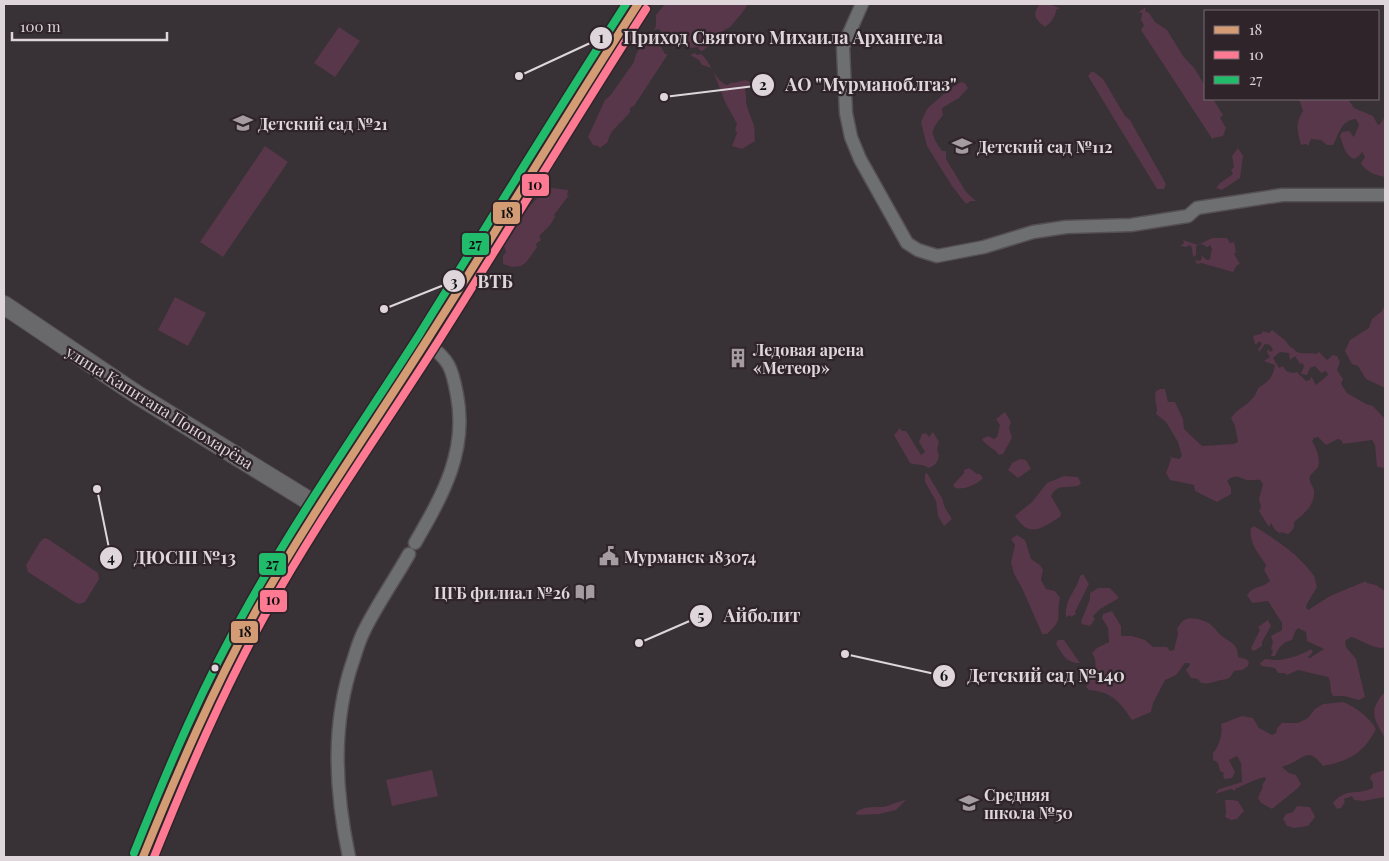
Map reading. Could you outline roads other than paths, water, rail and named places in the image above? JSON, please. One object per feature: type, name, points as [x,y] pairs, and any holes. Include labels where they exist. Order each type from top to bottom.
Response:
[{"type":"main road","points":[[143,857],[190,744],[224,670],[258,608],[319,507],[426,342],[559,126],[638,4]]},
{"type":"street","points":[[862,4],[843,47],[846,113],[851,138],[860,159],[907,243],[918,250],[937,256],[984,247],[1041,231],[1066,227],[1131,225],[1188,216],[1196,208],[1282,195],[1385,195]]},
{"type":"street","name":"улица Капитана Пономарёва","points":[[4,305],[139,396],[319,507]]},
{"type":"street","points":[[349,857],[340,808],[336,764],[339,716],[349,673],[364,630],[412,548],[451,473],[459,442],[460,408],[453,372],[442,354],[426,342]]},
{"type":"place","name":"Приход Святого Михаила Архангела","points":[[519,76]]},
{"type":"place","name":"AO \"Мурманоблгаз\"","points":[[664,97]]},
{"type":"place","name":"Детский сад №21","points":[[243,123]]},
{"type":"place","name":"Детский сад №112","points":[[962,146]]},
{"type":"place","name":"ВТБ","points":[[384,309]]},
{"type":"place","name":"Ледовая арена «Метеор»","points":[[738,358]]},
{"type":"place","name":"ДЮСШ №13","points":[[97,489]]},
{"type":"place","name":"Мурманск 183074","points":[[609,556]]},
{"type":"place","name":"ЦГБ филиал №26","points":[[585,592]]},
{"type":"place","name":"Айболит","points":[[639,643]]},
{"type":"place","name":"Детский сад №140","points":[[845,654]]},
{"type":"place","name":"Средняя школа №50","points":[[969,803]]}]
